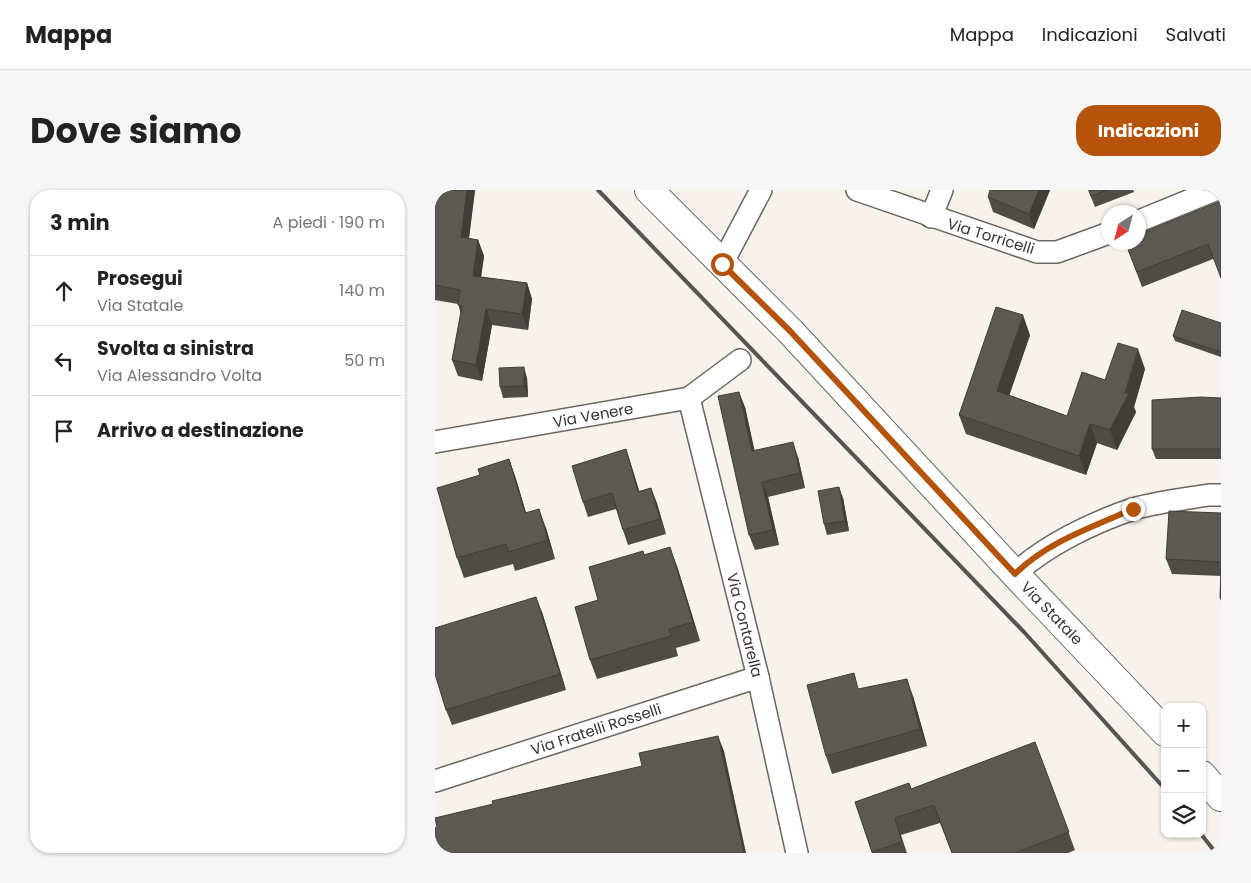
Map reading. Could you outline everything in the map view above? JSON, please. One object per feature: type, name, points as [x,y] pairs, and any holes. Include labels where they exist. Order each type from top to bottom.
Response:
[{"type":"main road","name":"Via Statale","points":[[649,190],[790,331],[995,550],[1015,574],[1161,728]]},
{"type":"main road","points":[[1206,780],[1221,797]]},
{"type":"street","points":[[722,264],[761,190]]},
{"type":"street","name":"Via Torricelli","points":[[857,190],[1037,252],[1057,252],[1101,235]]},
{"type":"street","name":"Via Torricelli","points":[[931,217],[942,190]]},
{"type":"street","points":[[1146,218],[1215,190]]},
{"type":"street","name":"Via Venere","points":[[435,442],[689,398],[740,360]]},
{"type":"street","name":"Via Contarella","points":[[689,398],[758,677],[797,853]]},
{"type":"street","points":[[1015,574],[1031,559],[1052,546],[1133,509],[1209,495],[1221,495]]},
{"type":"street","name":"Via Fratelli Rosselli","points":[[435,781],[758,677]]},
{"type":"building","points":[[435,190],[467,190],[461,237],[478,240],[473,276],[527,283],[522,314],[486,309],[476,365],[452,360],[462,306],[458,305],[460,290],[435,285]]},
{"type":"building","points":[[990,190],[1039,190],[1029,214],[988,197]]},
{"type":"building","points":[[1089,190],[1107,190],[1091,196]]},
{"type":"building","points":[[1221,201],[1221,278],[1208,244],[1137,272],[1128,250],[1146,250],[1146,231]]},
{"type":"building","points":[[996,307],[1023,315],[997,391],[1067,416],[1082,372],[1105,380],[1118,343],[1138,349],[1125,393],[1129,393],[1110,430],[1090,424],[1079,456],[959,415]]},
{"type":"building","points":[[1182,310],[1221,323],[1221,352],[1173,336]]},
{"type":"building","points":[[524,367],[524,386],[500,387],[499,368]]},
{"type":"building","points":[[739,392],[752,451],[793,442],[800,473],[762,482],[773,530],[749,535],[718,396]]},
{"type":"building","points":[[1201,397],[1221,398],[1221,449],[1152,449],[1152,400]]},
{"type":"building","points":[[626,449],[638,492],[651,488],[660,519],[623,530],[612,493],[583,502],[572,466]]},
{"type":"building","points":[[509,459],[525,513],[539,509],[548,540],[508,552],[506,544],[457,558],[437,488],[480,475],[478,469]]},
{"type":"building","points":[[839,487],[845,521],[824,524],[818,491]]},
{"type":"building","points":[[1169,511],[1221,513],[1221,562],[1166,559]]},
{"type":"building","points":[[670,547],[693,622],[669,629],[671,636],[590,660],[575,607],[598,600],[589,567],[643,551],[644,555]]},
{"type":"building","points":[[536,597],[560,674],[446,710],[435,674],[435,628]]},
{"type":"building","points":[[854,673],[858,689],[907,679],[920,729],[826,756],[807,685]]},
{"type":"building","points":[[718,736],[744,853],[435,853],[435,828],[437,827],[435,818],[493,804],[492,801],[642,766],[639,753]]},
{"type":"building","points":[[1035,742],[1069,832],[1015,853],[952,853],[934,805],[895,818],[902,842],[872,852],[855,802],[909,783],[911,789]]},
{"type":"railway","points":[[598,190],[1024,632],[1161,785]]},
{"type":"railway","points":[[1204,838],[1216,853]]},
{"type":"route","points":[[722,264],[790,331],[1015,574],[1031,559],[1052,546],[1133,509]]}]
